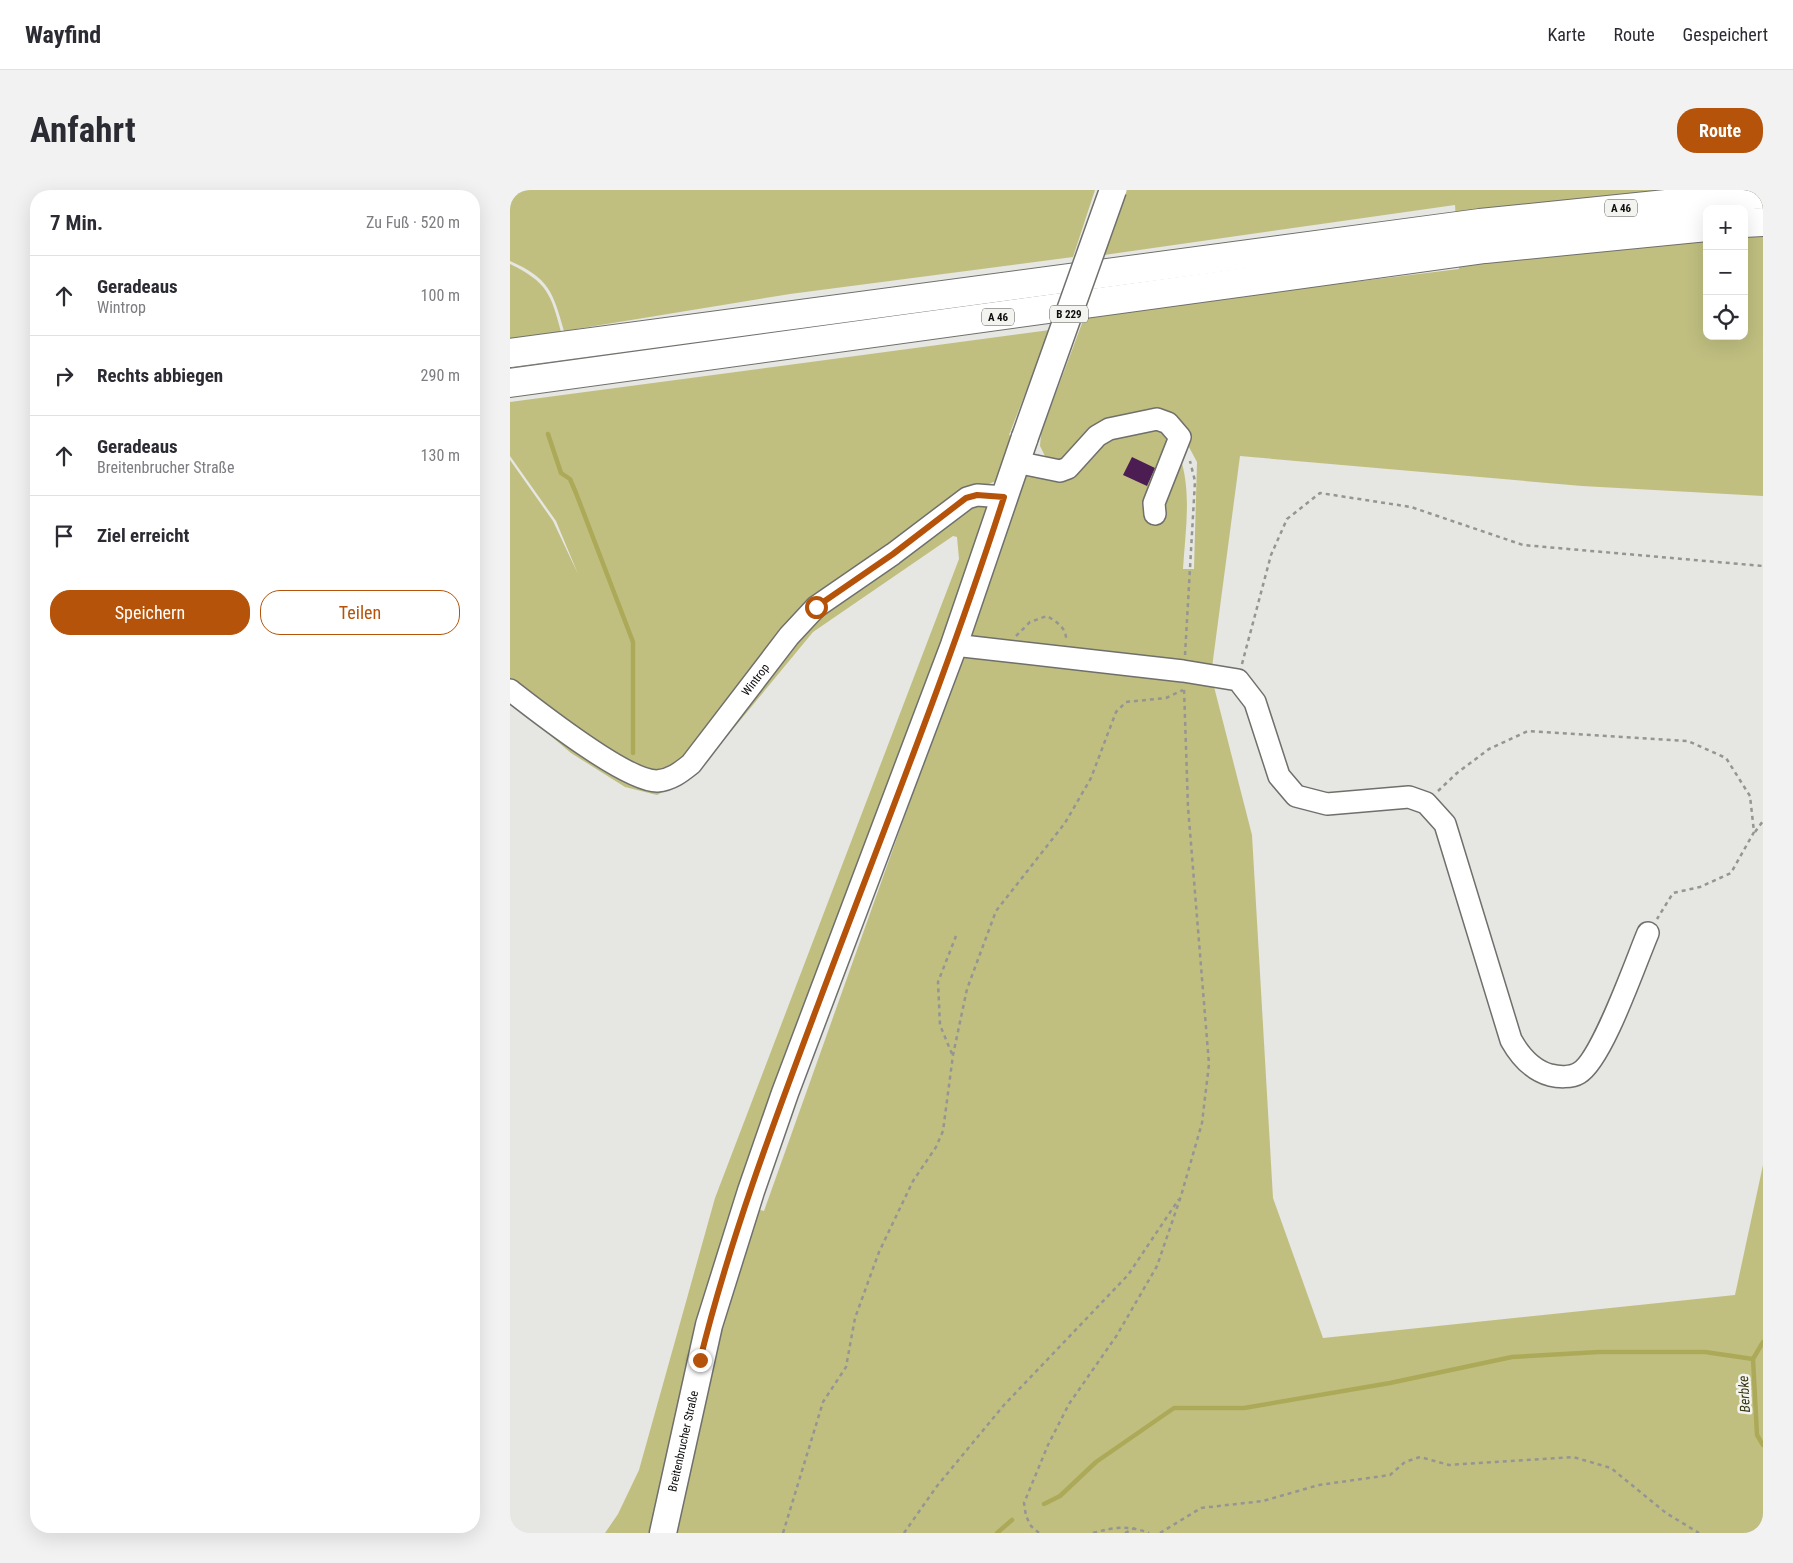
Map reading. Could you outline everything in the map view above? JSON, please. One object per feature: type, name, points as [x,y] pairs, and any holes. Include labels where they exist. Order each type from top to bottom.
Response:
[{"type":"highway","name":"A 46","points":[[510,353],[1480,223],[1763,194]]},
{"type":"highway","points":[[1748,223],[1763,222]]},
{"type":"highway","name":"A 46","points":[[510,383],[1485,249],[1703,227]]},
{"type":"main road","name":"B 229","points":[[954,645],[1016,462],[1113,190]]},
{"type":"main road","name":"Breitenbrucher Straße","points":[[663,1533],[709,1325],[785,1093],[954,645]]},
{"type":"street","points":[[1016,462],[1060,471],[1075,462],[1103,431],[1148,420],[1157,419],[1168,423],[1180,437],[1154,503],[1155,514]]},
{"type":"street","name":"Wintrop","points":[[510,690],[556,725],[622,768],[655,781],[666,779],[678,774],[691,764],[789,636],[816,607],[893,554],[966,498],[977,495],[1004,497]]},
{"type":"street","points":[[954,645],[1183,671],[1238,680],[1255,702],[1279,776],[1296,796],[1327,804],[1409,797],[1426,803],[1445,824],[1511,1040],[1516,1049],[1537,1071],[1559,1078],[1579,1073],[1596,1055],[1648,932]]},
{"type":"path","points":[[1180,437],[1192,466],[1195,481],[1184,662]]},
{"type":"path","points":[[1238,680],[1271,555],[1287,519],[1320,493],[1411,507],[1523,545],[1763,566]]},
{"type":"path","points":[[1006,651],[1017,634],[1030,622],[1047,616],[1060,624],[1067,636],[1065,658]]},
{"type":"path","points":[[783,1533],[822,1402],[846,1367],[855,1318],[878,1252],[913,1181],[936,1147],[943,1132],[953,1055],[968,989],[996,911],[1065,823],[1091,778],[1116,712],[1126,702],[1166,698],[1184,690],[1188,807],[1209,1064],[1202,1123],[1181,1196],[1157,1266],[1117,1335],[1069,1404],[1048,1445],[1024,1503],[1030,1526],[1039,1533]]},
{"type":"path","points":[[1426,803],[1457,774],[1489,749],[1528,731],[1688,741],[1726,758],[1750,796],[1754,832]]},
{"type":"path","points":[[1648,932],[1673,893],[1700,887],[1731,873],[1754,832],[1763,821]]},
{"type":"path","points":[[953,1055],[940,1025],[938,982],[956,936]]},
{"type":"path","points":[[904,1533],[937,1486],[1004,1405],[1128,1275],[1181,1196]]},
{"type":"path","points":[[1160,1533],[1201,1508],[1263,1501],[1319,1485],[1390,1475],[1405,1462],[1420,1457],[1449,1465],[1573,1457],[1611,1468],[1666,1513],[1699,1533]]},
{"type":"path","points":[[1093,1533],[1118,1526],[1135,1528],[1149,1533]]},
{"type":"path","points":[[1125,1533],[1135,1528]]},
{"type":"shaded area","points":[[510,190],[1095,190],[1073,257],[790,294],[564,331],[552,296],[541,280],[523,267],[510,261]]},
{"type":"shaded area","points":[[1127,190],[1763,190],[1763,496],[1582,486],[1240,456],[1211,675],[1252,835],[1273,1198],[1323,1338],[1735,1295],[1763,1165],[1763,1533],[605,1533],[618,1514],[639,1470],[715,1198],[959,559],[957,537],[953,536],[813,632],[695,775],[657,795],[625,787],[571,753],[545,731],[551,726],[598,756],[603,750],[549,716],[510,684],[510,460],[553,521],[578,574],[556,521],[510,456],[510,402],[1050,330],[1009,435],[1012,436],[996,481],[975,490],[956,504],[960,512],[968,506],[985,505],[989,510],[916,714],[801,1021],[739,1204],[764,1211],[960,661],[1019,482],[1028,475],[1051,477],[1068,472],[1109,433],[1147,424],[1165,428],[1175,444],[1185,478],[1187,514],[1183,569],[1194,569],[1197,462],[1182,434],[1170,421],[1147,413],[1106,425],[1093,432],[1064,464],[1052,467],[1044,462],[1046,458],[1040,446],[1041,433],[1084,318],[1224,298],[1459,269],[1455,205],[1104,255]]},
{"type":"shaded area","points":[[510,264],[532,277],[546,290],[561,332],[510,339]]},
{"type":"building","points":[[1132,457],[1155,468],[1147,486],[1123,475]]},
{"type":"waterway","points":[[548,434],[561,473],[570,479],[576,493],[633,642],[633,753]]},
{"type":"waterway","name":"Berbke","points":[[1763,1342],[1753,1359],[1757,1435],[1763,1445]]},
{"type":"waterway","points":[[1044,1504],[1060,1496],[1096,1462],[1174,1408],[1244,1408],[1390,1383],[1512,1357],[1599,1352],[1705,1352],[1753,1359]]},
{"type":"waterway","points":[[997,1533],[1012,1520]]},
{"type":"route","points":[[700,1360],[719,1290],[785,1093],[954,645],[1004,497],[977,495],[966,498],[893,554],[816,607]]}]
